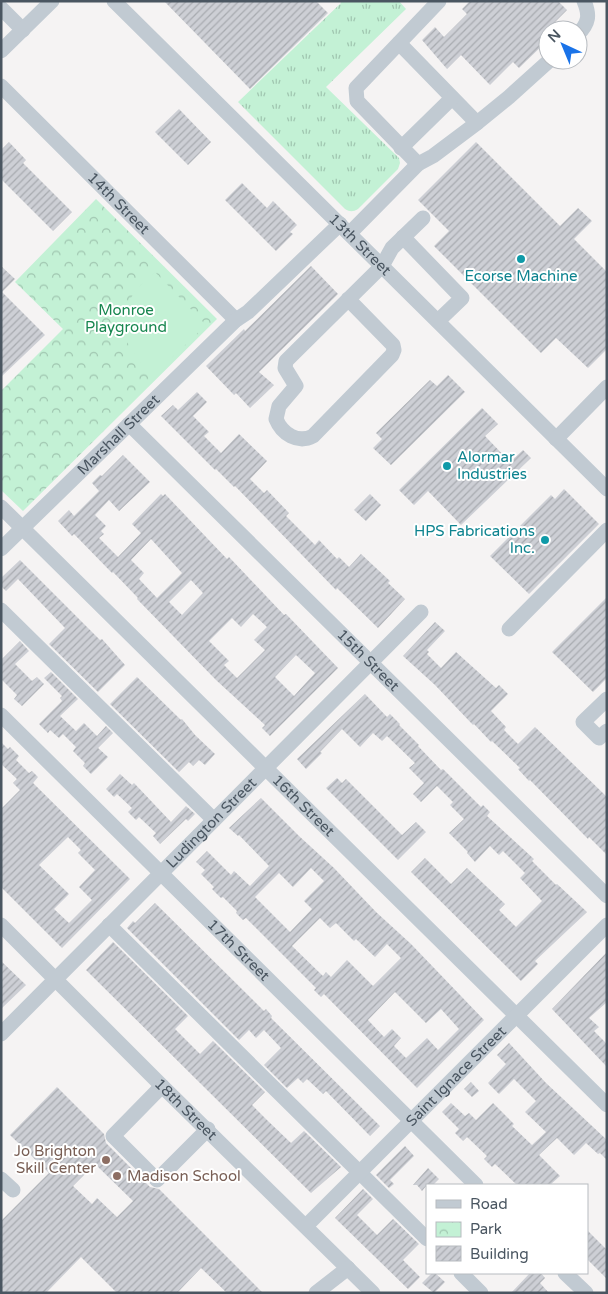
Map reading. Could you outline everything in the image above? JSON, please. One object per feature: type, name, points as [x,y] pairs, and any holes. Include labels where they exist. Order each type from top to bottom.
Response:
[{"type":"street","points":[[1,52],[52,1]]},
{"type":"street","name":"13th Street","points":[[114,1],[607,489]]},
{"type":"street","points":[[418,164],[357,101],[356,88],[439,1]]},
{"type":"street","points":[[584,1],[589,17],[588,20]]},
{"type":"street","points":[[1,8],[23,30]]},
{"type":"street","points":[[399,43],[477,123]]},
{"type":"street","name":"Marshall Street","points":[[1,549],[236,320],[248,312],[418,164],[433,156],[477,123],[539,70]]},
{"type":"street","name":"14th Street","points":[[1,86],[236,320]]},
{"type":"street","points":[[401,148],[452,98]]},
{"type":"street","points":[[348,299],[393,346],[394,350],[392,355],[317,432],[307,439],[294,438],[282,429],[276,419],[279,406],[296,386],[285,368],[285,364],[348,299],[382,266],[392,248],[423,218]]},
{"type":"street","points":[[403,237],[462,298],[438,321]]},
{"type":"street","points":[[556,439],[607,387]]},
{"type":"street","name":"15th Street","points":[[129,424],[607,896]]},
{"type":"street","name":"16th Street","points":[[1,507],[607,1104]]},
{"type":"street","points":[[509,628],[607,530]]},
{"type":"street","points":[[1,610],[214,820]]},
{"type":"street","name":"Ludington Street","points":[[1,1034],[421,612]]},
{"type":"street","points":[[607,699],[583,722],[599,738],[607,731]]},
{"type":"street","name":"17th Street","points":[[1,715],[475,1184]]},
{"type":"street","name":"Saint Ignace Street","points":[[306,1226],[607,924]]},
{"type":"street","name":"18th Street","points":[[1,925],[348,1268],[365,1290]]},
{"type":"street","points":[[109,925],[426,1238]]},
{"type":"street","points":[[162,1086],[113,1136],[157,1180],[208,1129]]},
{"type":"street","points":[[1,1179],[13,1190]]},
{"type":"street","points":[[316,1293],[348,1268]]},
{"type":"street","points":[[462,1274],[481,1293]]},
{"type":"street","points":[[567,1274],[586,1293]]},
{"type":"green space","points":[[340,1],[399,1],[406,9],[326,87],[399,158],[398,169],[355,211],[345,209],[238,102],[341,3]]},
{"type":"green space","name":"Monroe Playground","points":[[96,199],[217,319],[23,511],[1,490],[1,391],[63,329],[15,282]]},
{"type":"green space","points":[[155,272],[206,325],[153,376],[140,362],[125,339],[124,313],[135,290]]},
{"type":"building","points":[[164,1],[316,1],[328,13],[250,89]]},
{"type":"building","points":[[470,1],[558,1],[567,10],[557,20],[538,20],[538,50],[519,68],[513,62],[490,85],[461,55],[447,69],[422,40],[435,27],[444,37],[467,14],[462,9]]},
{"type":"building","points":[[179,109],[211,142],[188,165],[155,132]]},
{"type":"building","points":[[9,142],[26,160],[23,163],[72,212],[53,231],[1,179],[1,150]]},
{"type":"building","name":"Ecorse Machine","points":[[476,142],[560,226],[578,208],[592,221],[574,239],[607,272],[607,349],[588,368],[556,338],[541,353],[434,246],[449,231],[418,200]]},
{"type":"building","points":[[242,183],[267,208],[273,201],[297,225],[290,232],[293,234],[276,251],[225,200]]},
{"type":"building","points":[[1,266],[15,279],[2,292],[45,335],[1,377]]},
{"type":"building","points":[[311,266],[338,294],[259,372],[274,385],[250,408],[236,393],[234,395],[206,366],[244,329],[245,331]]},
{"type":"building","points":[[448,375],[465,392],[391,465],[373,448],[382,439],[376,433],[430,380],[437,386]]},
{"type":"building","points":[[197,392],[207,402],[193,416],[209,432],[204,436],[221,453],[239,434],[267,461],[250,479],[264,493],[267,490],[289,513],[286,516],[315,545],[319,540],[337,559],[339,557],[349,567],[361,554],[390,581],[388,583],[405,599],[378,628],[337,588],[336,590],[235,486],[215,470],[161,416],[173,405],[178,410]]},
{"type":"building","points":[[482,408],[498,424],[485,436],[510,462],[523,450],[531,458],[461,525],[428,491],[414,505],[399,490]]},
{"type":"building","points":[[123,455],[150,482],[119,511],[109,500],[95,515],[106,526],[101,531],[104,534],[99,538],[118,557],[141,533],[132,524],[161,494],[163,496],[165,494],[227,559],[229,557],[338,668],[270,736],[262,728],[265,725],[216,680],[113,572],[58,521],[69,510],[74,516],[99,491],[92,483],[100,475],[102,476]],"holes":[[[151,539],[182,573],[157,598],[139,579],[144,573],[131,560]],[[191,580],[203,593],[182,615],[169,602]],[[253,614],[267,627],[254,640],[265,650],[237,678],[224,665],[229,661],[209,641],[232,618],[241,627]],[[296,655],[315,673],[294,696],[275,677]]]},
{"type":"building","name":"HPS Fabrications Inc.","points":[[564,489],[599,524],[529,594],[490,556],[551,495],[555,499]]},
{"type":"building","points":[[370,494],[381,505],[366,521],[354,510]]},
{"type":"building","points":[[20,560],[100,640],[102,639],[125,665],[98,692],[49,644],[65,628],[18,579],[6,591],[1,586],[1,578]]},
{"type":"building","points":[[607,597],[607,678],[593,692],[552,652]]},
{"type":"building","points":[[435,622],[445,631],[427,650],[429,652],[427,654],[441,668],[456,652],[496,688],[499,685],[508,694],[491,711],[506,727],[504,730],[518,744],[535,727],[607,797],[607,855],[589,837],[588,839],[529,781],[518,769],[520,768],[403,656]]},
{"type":"building","points":[[20,641],[29,651],[15,664],[32,681],[37,677],[44,684],[22,706],[14,699],[17,695],[1,679],[1,660]]},
{"type":"building","points":[[51,672],[78,699],[60,716],[76,731],[84,723],[97,736],[106,726],[113,733],[98,748],[108,757],[91,774],[83,766],[85,763],[73,751],[76,747],[63,734],[59,738],[50,730],[48,733],[39,724],[62,701],[60,698],[62,696],[44,678]]},
{"type":"building","points":[[137,677],[182,719],[195,735],[215,754],[205,765],[199,760],[193,766],[189,762],[179,772],[110,704]]},
{"type":"building","points":[[365,694],[387,717],[390,714],[400,724],[441,770],[443,769],[481,807],[483,805],[490,812],[487,816],[534,859],[532,861],[556,885],[587,912],[535,961],[538,964],[521,981],[411,872],[425,858],[451,884],[467,868],[505,904],[499,910],[516,927],[542,901],[520,878],[525,873],[503,851],[499,855],[490,846],[475,862],[449,833],[464,819],[450,805],[453,802],[437,786],[421,802],[413,794],[424,783],[409,768],[415,763],[387,736],[382,741],[373,733],[360,747],[342,729],[306,769],[297,759]]},
{"type":"building","points":[[1,742],[8,749],[10,747],[19,756],[16,760],[29,773],[32,771],[38,777],[33,783],[130,879],[62,948],[1,887],[1,809],[20,790],[13,783],[17,779],[1,764]],"holes":[[[68,837],[81,850],[78,853],[95,870],[79,887],[92,900],[69,923],[54,909],[69,894],[39,865]]]},
{"type":"building","points":[[120,774],[132,785],[134,783],[171,822],[186,806],[195,814],[188,821],[186,819],[160,844],[153,836],[156,833],[139,817],[136,820],[128,812],[132,808],[117,794],[114,797],[106,789]]},
{"type":"building","points":[[337,778],[342,783],[346,779],[402,835],[416,822],[426,832],[398,860],[326,788]]},
{"type":"building","points":[[261,798],[411,944],[484,1020],[417,1088],[324,994],[321,997],[314,990],[316,988],[246,918],[243,920],[223,897],[221,898],[212,889],[214,887],[201,874],[205,870],[196,862],[207,851],[231,875],[234,871],[250,886],[269,866],[239,835],[229,828]],"holes":[[[311,868],[324,881],[304,901],[312,909],[290,932],[255,897],[279,873],[293,887]],[[320,918],[330,928],[336,923],[354,941],[356,939],[375,957],[387,944],[401,958],[373,986],[347,960],[331,977],[326,972],[323,976],[292,946]],[[395,992],[426,1023],[441,1009],[459,1029],[438,1050],[427,1038],[406,1058],[394,1046],[401,1038],[392,1029],[384,1037],[368,1020]]]},
{"type":"building","points":[[155,903],[264,1011],[266,1009],[272,1016],[271,1018],[380,1126],[370,1136],[326,1091],[323,1094],[307,1079],[303,1083],[298,1078],[287,1088],[264,1065],[281,1048],[264,1030],[256,1038],[249,1030],[239,1040],[127,928],[133,921],[135,923]]},
{"type":"building","points":[[113,942],[188,1016],[175,1029],[200,1054],[213,1041],[265,1092],[252,1105],[269,1122],[291,1143],[304,1131],[341,1167],[311,1193],[86,970]]},
{"type":"building","points":[[607,952],[607,1002],[589,1018],[599,1027],[594,1031],[607,1044],[607,1067],[552,1009]]},
{"type":"building","points":[[1,961],[26,985],[1,1009]]},
{"type":"building","points":[[509,1043],[546,1083],[607,1140],[607,1160],[586,1143],[574,1155],[557,1138],[539,1155],[560,1176],[551,1184],[516,1184],[495,1164],[492,1167],[484,1159],[487,1156],[467,1137],[463,1141],[455,1133],[459,1129],[442,1112],[451,1103],[465,1116],[469,1113],[476,1120],[493,1103],[514,1124],[512,1126],[532,1145],[546,1132],[525,1112],[536,1101],[514,1079],[499,1094],[488,1083],[506,1064],[497,1055]]},
{"type":"building","points":[[471,1082],[479,1091],[472,1097],[464,1089]]},
{"type":"building","points":[[57,1087],[104,1134],[106,1143],[150,1187],[159,1189],[263,1293],[227,1293],[201,1268],[177,1293],[117,1293],[81,1257],[46,1293],[1,1293],[1,1221],[49,1173],[10,1135]],"holes":[[[95,1164],[133,1201],[117,1217],[97,1198],[92,1204],[73,1186]]]},
{"type":"building","points":[[405,1146],[414,1156],[390,1180],[394,1184],[389,1188],[376,1175]]},
{"type":"building","points":[[428,1168],[439,1179],[434,1184],[426,1184],[422,1191],[417,1185],[413,1185]]},
{"type":"building","points":[[363,1189],[373,1199],[357,1215],[377,1235],[393,1219],[419,1244],[403,1260],[420,1277],[408,1289],[335,1218]]},
{"type":"building","points":[[588,1231],[607,1250],[607,1279],[588,1260]]},
{"type":"building","points":[[431,1274],[436,1274],[445,1282],[434,1293],[422,1283]]},
{"type":"building","points":[[529,1274],[542,1274],[545,1278],[540,1283],[549,1293],[511,1293]]},
{"type":"place","name":"Ecorse Machine","points":[[521,259]]},
{"type":"place","name":"Alormar Industries","points":[[447,466]]},
{"type":"place","name":"HPS Fabrications Inc.","points":[[545,540]]},
{"type":"place","name":"Jo Brighton Skill Center","points":[[106,1160]]},
{"type":"place","name":"Madison School","points":[[117,1176]]}]
